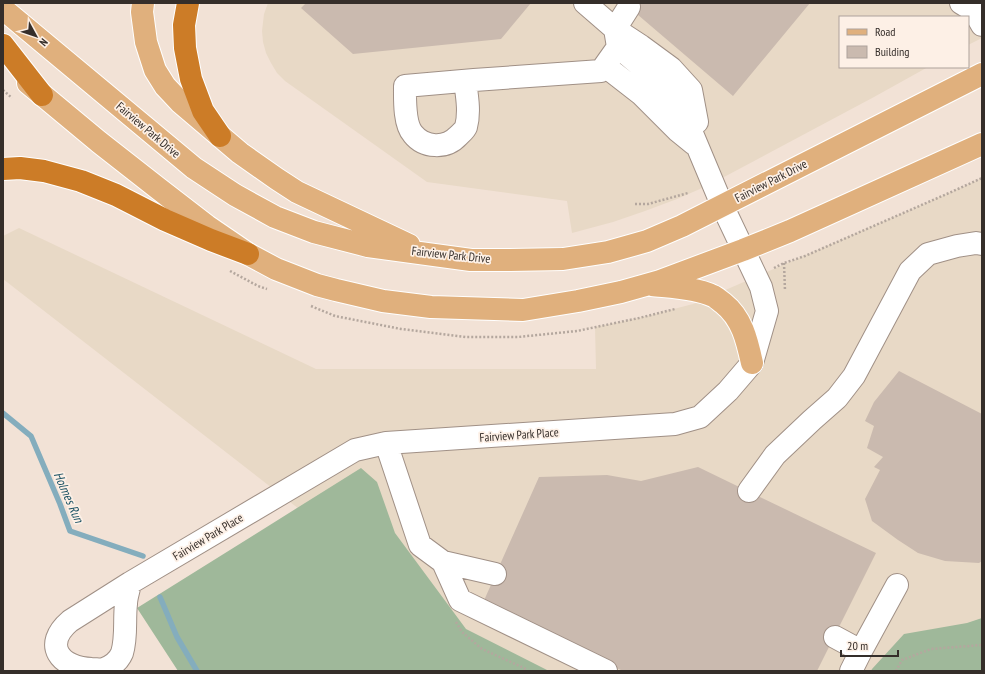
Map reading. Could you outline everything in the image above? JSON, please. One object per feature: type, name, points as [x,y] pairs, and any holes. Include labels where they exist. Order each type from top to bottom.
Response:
[{"type":"highway","points":[[188,3],[184,25],[185,48],[191,79],[202,111],[220,136]]},
{"type":"highway","points":[[3,45],[42,95]]},
{"type":"highway","points":[[3,169],[20,168],[44,171],[81,181],[116,195],[165,220],[248,254]]},
{"type":"main road","points":[[143,3],[142,12],[146,42],[155,70],[164,86],[180,102],[240,153],[297,192],[428,253]]},
{"type":"main road","name":"Fairview Park Drive","points":[[3,10],[194,168],[235,195],[275,217],[314,232],[368,246],[471,260],[563,259],[608,252],[647,241],[682,226],[982,74]]},
{"type":"main road","points":[[3,61],[99,142],[207,226],[248,254],[276,269],[323,286],[383,301],[431,307],[523,310],[621,292],[660,281],[790,231],[982,144]]},
{"type":"main road","points":[[646,284],[694,290],[713,296],[729,308],[741,323],[748,341],[752,363]]},
{"type":"street","points":[[585,3],[617,38],[641,46],[671,68],[691,90],[696,114],[698,147]]},
{"type":"street","points":[[962,3],[974,11],[982,25]]},
{"type":"street","points":[[466,81],[602,71],[629,7]]},
{"type":"street","points":[[605,66],[641,94],[678,131],[698,147]]},
{"type":"street","name":"Fairview Park Place","points":[[130,583],[126,603],[125,635],[122,653],[116,662],[104,669],[75,669],[60,657],[56,648],[58,637],[63,628],[70,621],[130,583],[354,450],[386,443],[675,424],[700,416],[728,392],[752,363],[766,311],[761,287],[722,205],[698,147]]},
{"type":"street","points":[[749,491],[776,455],[836,398],[854,376],[910,271],[928,254],[957,246],[976,243],[982,244]]},
{"type":"street","points":[[386,443],[420,546],[442,562],[495,574]]},
{"type":"street","points":[[442,562],[460,600],[606,671]]},
{"type":"street","points":[[851,671],[897,585]]},
{"type":"street","points":[[835,637],[861,651]]},
{"type":"path","points":[[3,90],[15,100]]},
{"type":"path","points":[[756,278],[784,263],[982,178]]},
{"type":"path","points":[[635,204],[648,204],[688,193]]},
{"type":"path","points":[[455,620],[462,632],[482,649],[528,671]]},
{"type":"path","points":[[896,671],[902,660],[931,649],[982,645]]},
{"type":"shaded area","points":[[268,3],[970,3],[982,13],[982,38],[969,44],[969,16],[839,16],[839,68],[926,68],[709,185],[645,211],[613,222],[572,233],[567,201],[427,182],[285,81],[277,73],[266,53],[263,42],[262,31],[264,14]]},
{"type":"shaded area","points":[[982,178],[982,671],[505,671],[393,582],[3,279],[3,236],[19,228],[316,369],[596,369],[595,327],[639,318],[693,304]]},
{"type":"green space","points":[[361,468],[377,482],[395,533],[466,629],[549,671],[178,671],[137,608]]},
{"type":"green space","points":[[982,618],[982,671],[871,671],[904,634],[967,623]]},
{"type":"building","points":[[306,3],[531,3],[501,39],[353,54],[301,8]]},
{"type":"building","points":[[624,3],[810,3],[733,96]]},
{"type":"building","points":[[899,371],[982,414],[982,561],[979,563],[945,561],[918,553],[872,521],[865,499],[880,470],[874,467],[883,457],[867,448],[874,426],[865,421],[874,402]]},
{"type":"building","points":[[698,467],[876,553],[817,671],[623,671],[482,605],[539,477],[607,475],[641,481]]},
{"type":"waterway","name":"Holmes Run","points":[[3,413],[31,436],[70,531],[143,556]]},
{"type":"waterway","name":"Holmes Run","points":[[160,597],[177,637],[197,671]]}]
